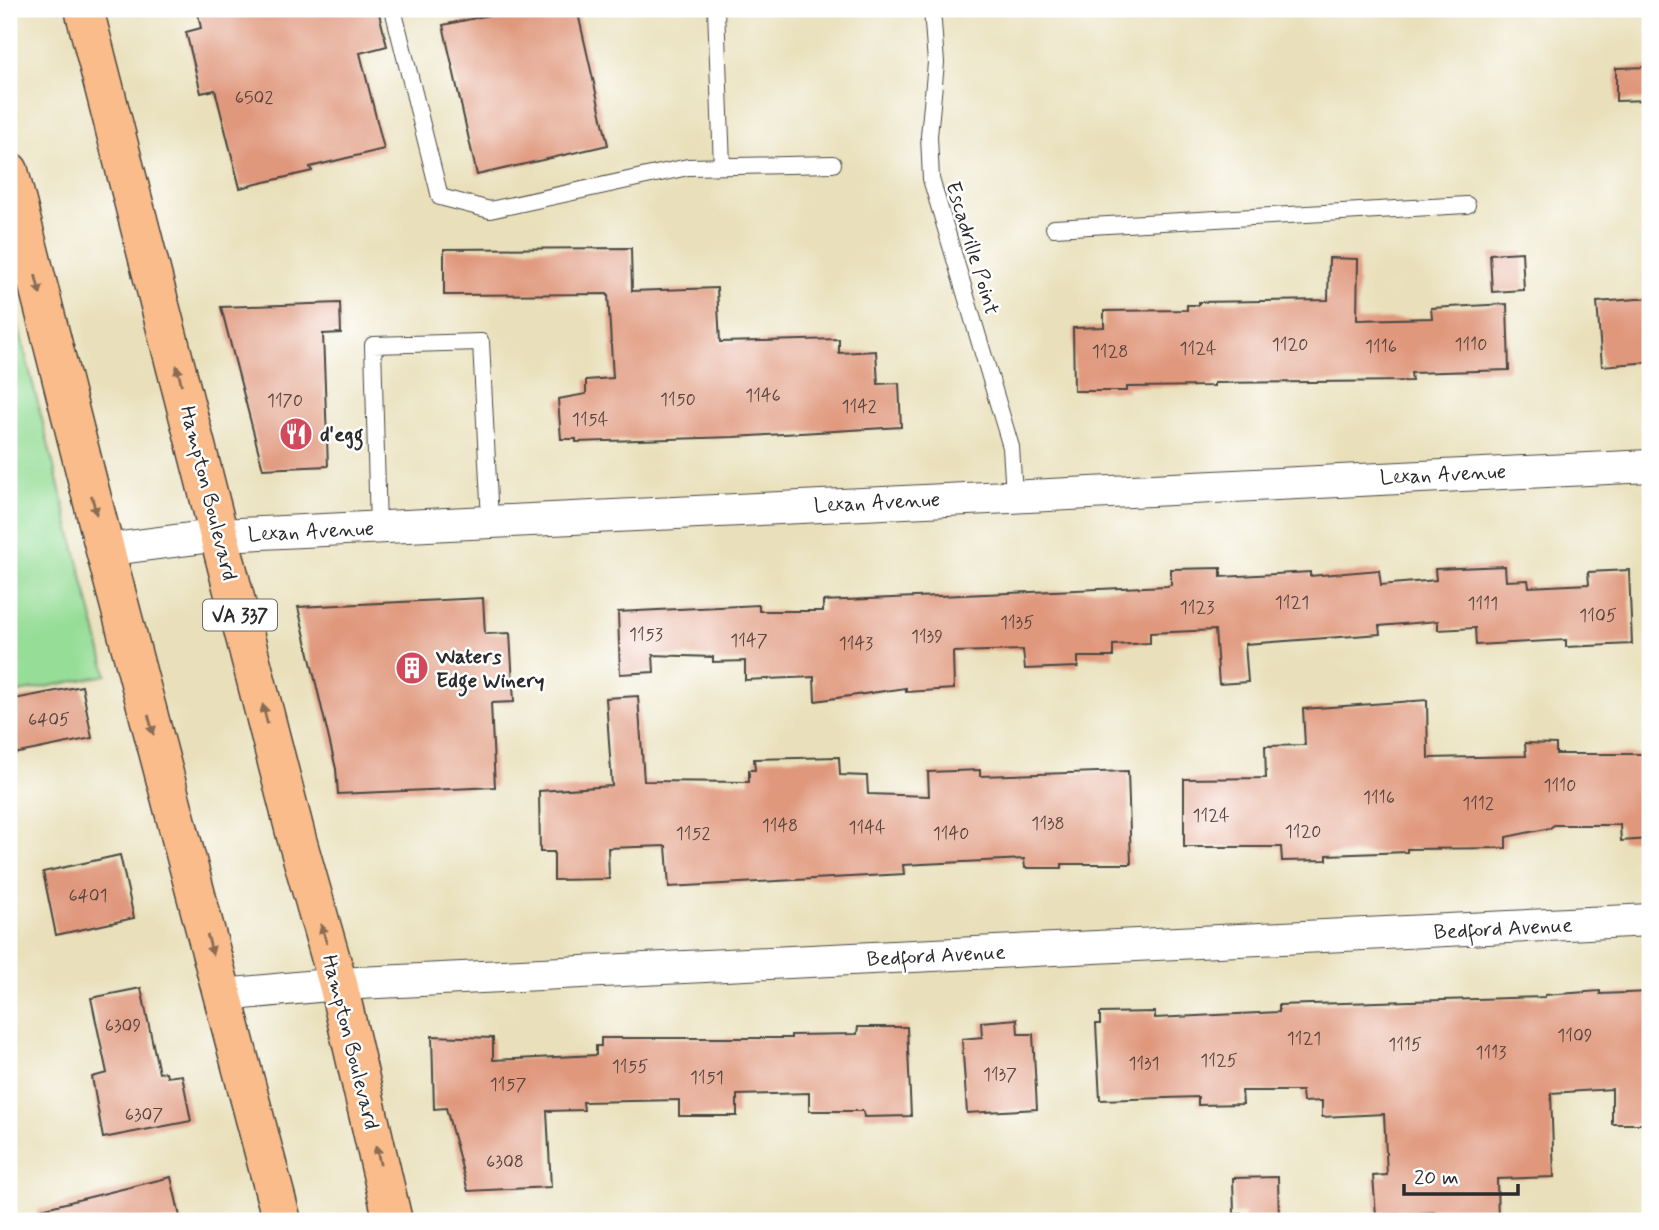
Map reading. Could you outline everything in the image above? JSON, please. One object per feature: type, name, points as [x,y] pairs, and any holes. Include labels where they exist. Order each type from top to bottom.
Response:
[{"type":"main road","name":"Hampton Boulevard","points":[[84,9],[297,840],[338,984],[393,1221]]},
{"type":"main road","points":[[9,171],[104,550],[282,1221]]},
{"type":"street","name":"Lexan Avenue","points":[[104,550],[220,535],[1650,466]]},
{"type":"street","name":"Bedford Avenue","points":[[223,995],[338,984],[1650,920]]},
{"type":"lane","points":[[393,9],[440,197],[490,210],[688,167],[833,164]]},
{"type":"lane","points":[[716,9],[722,166]]},
{"type":"lane","name":"Escadrille Point","points":[[932,9],[936,63],[929,136],[931,179],[1011,447],[1014,495]]},
{"type":"lane","points":[[1054,228],[1467,205]]},
{"type":"lane","points":[[378,527],[373,345],[481,342],[490,521]]},
{"type":"green space","points":[[9,290],[107,675],[9,694]]},
{"type":"building","points":[[197,9],[378,9],[387,46],[360,53],[384,149],[310,167],[312,171],[240,188],[215,90],[201,93],[186,32],[201,28]]},
{"type":"building","points":[[517,9],[577,9],[608,145],[477,175],[443,25]]},
{"type":"building","points":[[1650,67],[1650,100],[1616,101],[1616,68]]},
{"type":"building","points":[[631,248],[632,291],[717,288],[720,342],[839,339],[839,353],[876,351],[878,384],[899,383],[901,427],[734,437],[576,442],[576,439],[561,439],[558,399],[586,394],[586,380],[613,378],[608,294],[444,295],[444,249]]},
{"type":"building","points":[[1522,252],[1524,290],[1492,292],[1490,254]]},
{"type":"building","points":[[1329,258],[1358,259],[1357,320],[1432,318],[1431,308],[1507,304],[1509,370],[1411,373],[1412,381],[1214,383],[1214,386],[1127,387],[1127,391],[1074,391],[1073,328],[1104,327],[1104,311],[1187,310],[1187,305],[1199,305],[1199,302],[1328,300]]},
{"type":"building","points":[[1650,298],[1650,362],[1602,366],[1597,302]]},
{"type":"building","points":[[340,303],[341,333],[323,334],[328,466],[263,469],[221,307]]},
{"type":"building","points":[[1505,566],[1506,581],[1528,580],[1529,587],[1589,584],[1588,572],[1629,570],[1632,644],[1566,647],[1566,640],[1476,645],[1475,628],[1438,630],[1438,621],[1379,626],[1380,634],[1245,644],[1248,682],[1219,684],[1215,630],[1150,633],[1150,643],[1113,645],[1113,657],[1078,657],[1078,667],[1025,669],[1023,650],[953,652],[954,689],[906,692],[906,688],[815,701],[814,677],[745,680],[745,661],[713,662],[713,657],[653,655],[654,672],[620,674],[618,612],[759,605],[759,611],[823,611],[823,601],[1167,586],[1171,585],[1171,569],[1221,568],[1221,577],[1310,572],[1310,576],[1379,570],[1381,585],[1436,580],[1435,569]]},
{"type":"building","name":"Waters Edge Winery","points":[[483,598],[485,634],[510,633],[514,702],[491,703],[495,787],[338,794],[336,769],[298,607]]},
{"type":"building","points":[[82,686],[92,738],[9,755],[9,700]]},
{"type":"building","points":[[638,696],[644,781],[749,782],[749,770],[755,770],[754,759],[839,757],[840,775],[867,776],[868,794],[929,796],[928,772],[980,770],[980,776],[1128,771],[1131,864],[1062,864],[1062,868],[1025,868],[1024,859],[903,865],[904,874],[669,887],[666,846],[608,848],[609,879],[554,880],[554,852],[540,852],[539,791],[612,786],[606,698]]},
{"type":"building","points":[[1427,700],[1428,758],[1526,756],[1525,743],[1556,744],[1556,754],[1650,754],[1650,839],[1621,841],[1620,825],[1554,825],[1506,837],[1506,848],[1407,849],[1407,852],[1327,855],[1327,860],[1282,861],[1281,847],[1184,847],[1184,779],[1266,778],[1265,746],[1305,745],[1303,709]]},
{"type":"building","points":[[120,855],[134,918],[56,935],[43,872]]},
{"type":"building","points":[[141,988],[159,1073],[166,1072],[167,1077],[182,1075],[191,1121],[103,1138],[92,1077],[107,1073],[91,998]]},
{"type":"building","points":[[1600,991],[1600,994],[1650,992],[1650,1124],[1612,1124],[1612,1089],[1551,1093],[1554,1177],[1497,1179],[1498,1221],[1439,1221],[1438,1212],[1376,1215],[1373,1176],[1387,1175],[1384,1114],[1322,1117],[1322,1101],[1303,1102],[1302,1091],[1242,1091],[1243,1104],[1198,1105],[1198,1097],[1100,1100],[1096,1024],[1100,1024],[1100,1013],[1155,1012],[1155,1018],[1279,1012],[1279,1005],[1545,997]]},
{"type":"building","points":[[1017,1019],[1018,1034],[1033,1034],[1037,1109],[967,1113],[962,1039],[982,1037],[981,1022]]},
{"type":"building","points":[[858,1027],[907,1027],[911,1116],[864,1117],[863,1111],[809,1111],[809,1093],[737,1095],[737,1116],[679,1116],[679,1100],[583,1102],[584,1110],[547,1111],[551,1187],[468,1191],[446,1108],[434,1109],[432,1036],[493,1038],[493,1060],[596,1055],[596,1046],[601,1046],[601,1038],[791,1038],[791,1035],[857,1034]]},
{"type":"building","points":[[171,1177],[181,1221],[38,1221],[37,1210]]},
{"type":"building","points":[[1278,1177],[1279,1221],[1244,1221],[1244,1214],[1234,1214],[1233,1178]]},
{"type":"place","name":"d'egg","points":[[296,434]]},
{"type":"place","name":"Waters Edge Winery","points":[[412,668]]}]
